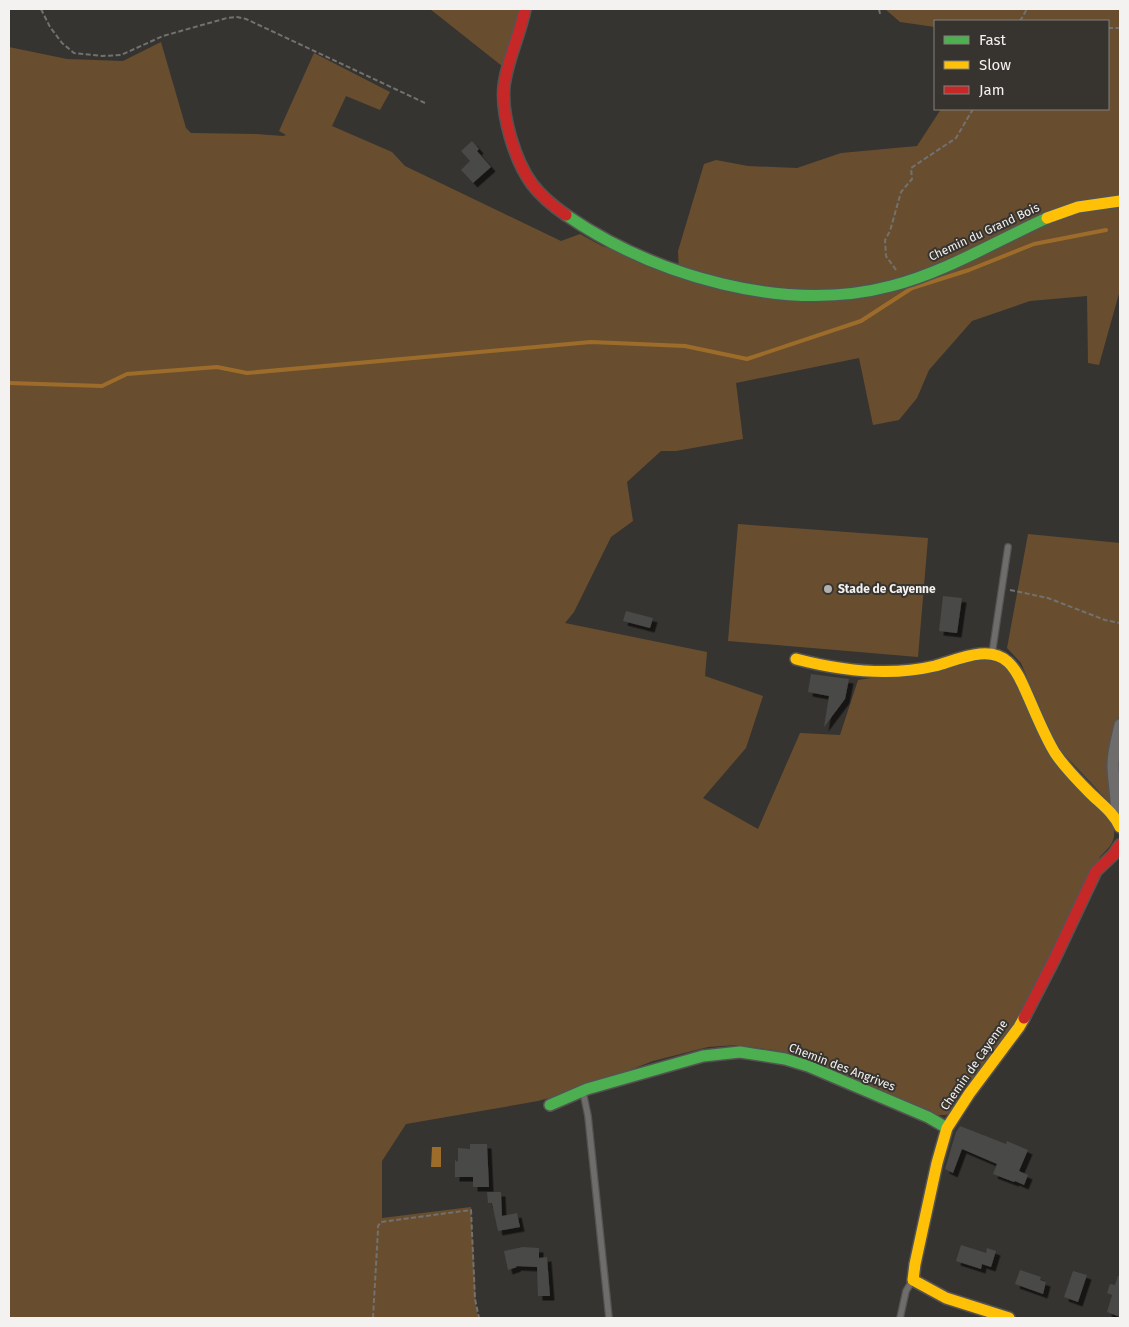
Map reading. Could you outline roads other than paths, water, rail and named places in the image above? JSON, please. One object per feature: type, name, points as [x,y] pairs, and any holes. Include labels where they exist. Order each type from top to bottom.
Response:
[{"type":"street","name":"Chemin du Grand Bois","points":[[524,9],[522,26],[507,67],[503,97],[513,142],[531,183],[541,195],[572,221],[630,251],[730,287],[761,292],[830,296],[887,287],[950,265],[1046,218],[1071,209],[1120,201]]},
{"type":"street","points":[[796,659],[834,669],[857,672],[884,672],[916,669],[974,655],[999,655],[1008,660],[1015,668],[1054,750],[1075,778],[1118,822]]},
{"type":"street","points":[[1118,822],[1118,804],[1113,764],[1115,744],[1120,726]]},
{"type":"street","name":"Chemin de Cayenne","points":[[913,1280],[931,1191],[947,1128],[969,1094],[1019,1027],[1050,968],[1096,871],[1120,847]]},
{"type":"street","name":"Chemin des Angrives","points":[[550,1105],[583,1091],[703,1056],[740,1052],[785,1059],[816,1070],[928,1117],[947,1128]]},
{"type":"street","points":[[913,1280],[924,1288],[972,1307],[1009,1318]]},
{"type":"lane","points":[[992,654],[1008,547]]},
{"type":"lane","points":[[583,1091],[588,1116],[610,1318]]},
{"type":"lane","points":[[900,1318],[906,1291],[913,1280]]},
{"type":"waterway","points":[[9,383],[102,386],[127,374],[217,367],[247,373],[591,342],[685,346],[747,359],[861,321],[912,288],[969,270],[1034,244],[1106,230]]},
{"type":"place","name":"Stade de Cayenne","points":[[828,589]]}]
